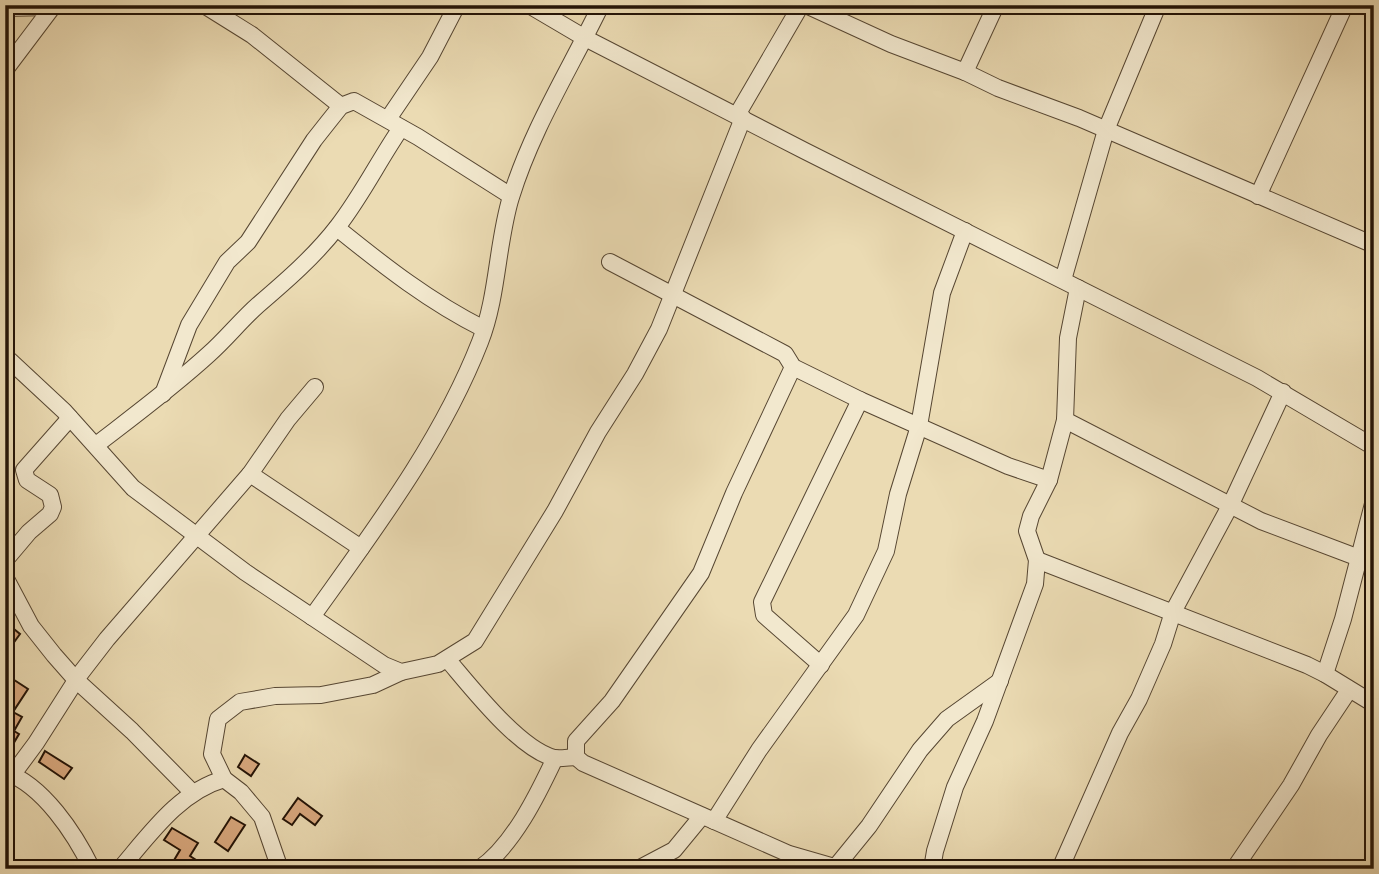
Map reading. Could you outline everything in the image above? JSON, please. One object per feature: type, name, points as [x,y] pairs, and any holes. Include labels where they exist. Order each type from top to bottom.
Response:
[{"type":"street","points":[[204,5],[252,35],[341,106]]},
{"type":"street","points":[[96,445],[163,394],[228,337],[256,307],[281,288],[337,228],[369,183],[395,124],[457,5]]},
{"type":"street","points":[[529,5],[585,38],[1283,392],[1373,442]]},
{"type":"street","points":[[312,617],[393,504],[454,398],[484,329],[511,196],[529,146],[601,5]]},
{"type":"street","points":[[280,869],[262,817],[241,792],[225,779],[212,754],[218,719],[240,702],[275,696],[320,695],[373,685],[401,672],[438,664],[475,641],[555,511],[659,329],[740,116],[803,5],[891,44],[1106,130],[1374,245]]},
{"type":"street","points":[[965,72],[996,5]]},
{"type":"street","points":[[932,869],[934,851],[955,787],[985,721],[1035,584],[1037,560],[1027,531],[1031,516],[1049,480],[1065,420],[1070,284],[1106,130],[1158,5]]},
{"type":"street","points":[[1258,196],[1345,5]]},
{"type":"street","points":[[5,8],[53,6]]},
{"type":"street","points":[[5,71],[53,6]]},
{"type":"street","points":[[163,394],[189,325],[227,262],[248,242],[314,140],[341,106],[354,101],[511,196]]},
{"type":"street","points":[[337,228],[416,290],[484,329]]},
{"type":"street","points":[[638,869],[674,850],[708,818],[856,615],[886,551],[898,494],[919,426],[942,293],[965,231]]},
{"type":"street","points":[[610,262],[785,354],[793,366],[860,400],[1008,466],[1049,480]]},
{"type":"street","points":[[5,356],[71,418],[133,488],[245,572],[384,665],[401,672]]},
{"type":"street","points":[[576,757],[576,741],[612,702],[701,573],[734,493],[793,366]]},
{"type":"street","points":[[92,869],[64,822],[40,795],[9,773],[107,639],[250,474],[314,387]]},
{"type":"street","points":[[1060,869],[1163,644],[1173,612],[1231,504],[1283,392]]},
{"type":"street","points":[[821,665],[764,615],[761,602],[860,400]]},
{"type":"street","points":[[5,563],[29,532],[50,514],[53,507],[50,495],[27,480],[24,470],[71,418]]},
{"type":"street","points":[[1065,420],[1261,521],[1359,558]]},
{"type":"street","points":[[250,474],[361,548]]},
{"type":"street","points":[[1325,674],[1343,619],[1374,500]]},
{"type":"street","points":[[1037,560],[1325,674],[1374,704]]},
{"type":"street","points":[[5,577],[31,626],[76,680],[193,793]]},
{"type":"street","points":[[447,659],[485,704],[528,743],[555,758],[576,757],[583,763],[789,854],[837,868],[947,719],[1001,680]]},
{"type":"street","points":[[1234,869],[1291,785],[1319,735],[1349,690]]},
{"type":"street","points":[[487,866],[531,808],[555,758]]},
{"type":"street","points":[[120,869],[160,822],[193,793],[225,779]]},
{"type":"building","points":[[9,625],[20,634],[12,645],[5,639],[5,631]]},
{"type":"building","points":[[5,674],[28,689],[13,712],[22,717],[14,731],[19,734],[12,746],[7,743],[5,745]]},
{"type":"building","points":[[45,751],[72,768],[64,779],[39,762]]},
{"type":"building","points":[[245,755],[259,764],[251,776],[238,767]]},
{"type":"building","points":[[298,798],[322,816],[315,825],[300,814],[292,825],[283,819]]},
{"type":"building","points":[[231,817],[245,825],[228,851],[215,842]]},
{"type":"building","points":[[172,828],[198,843],[190,856],[210,869],[184,869],[173,862],[180,850],[164,840]]}]
